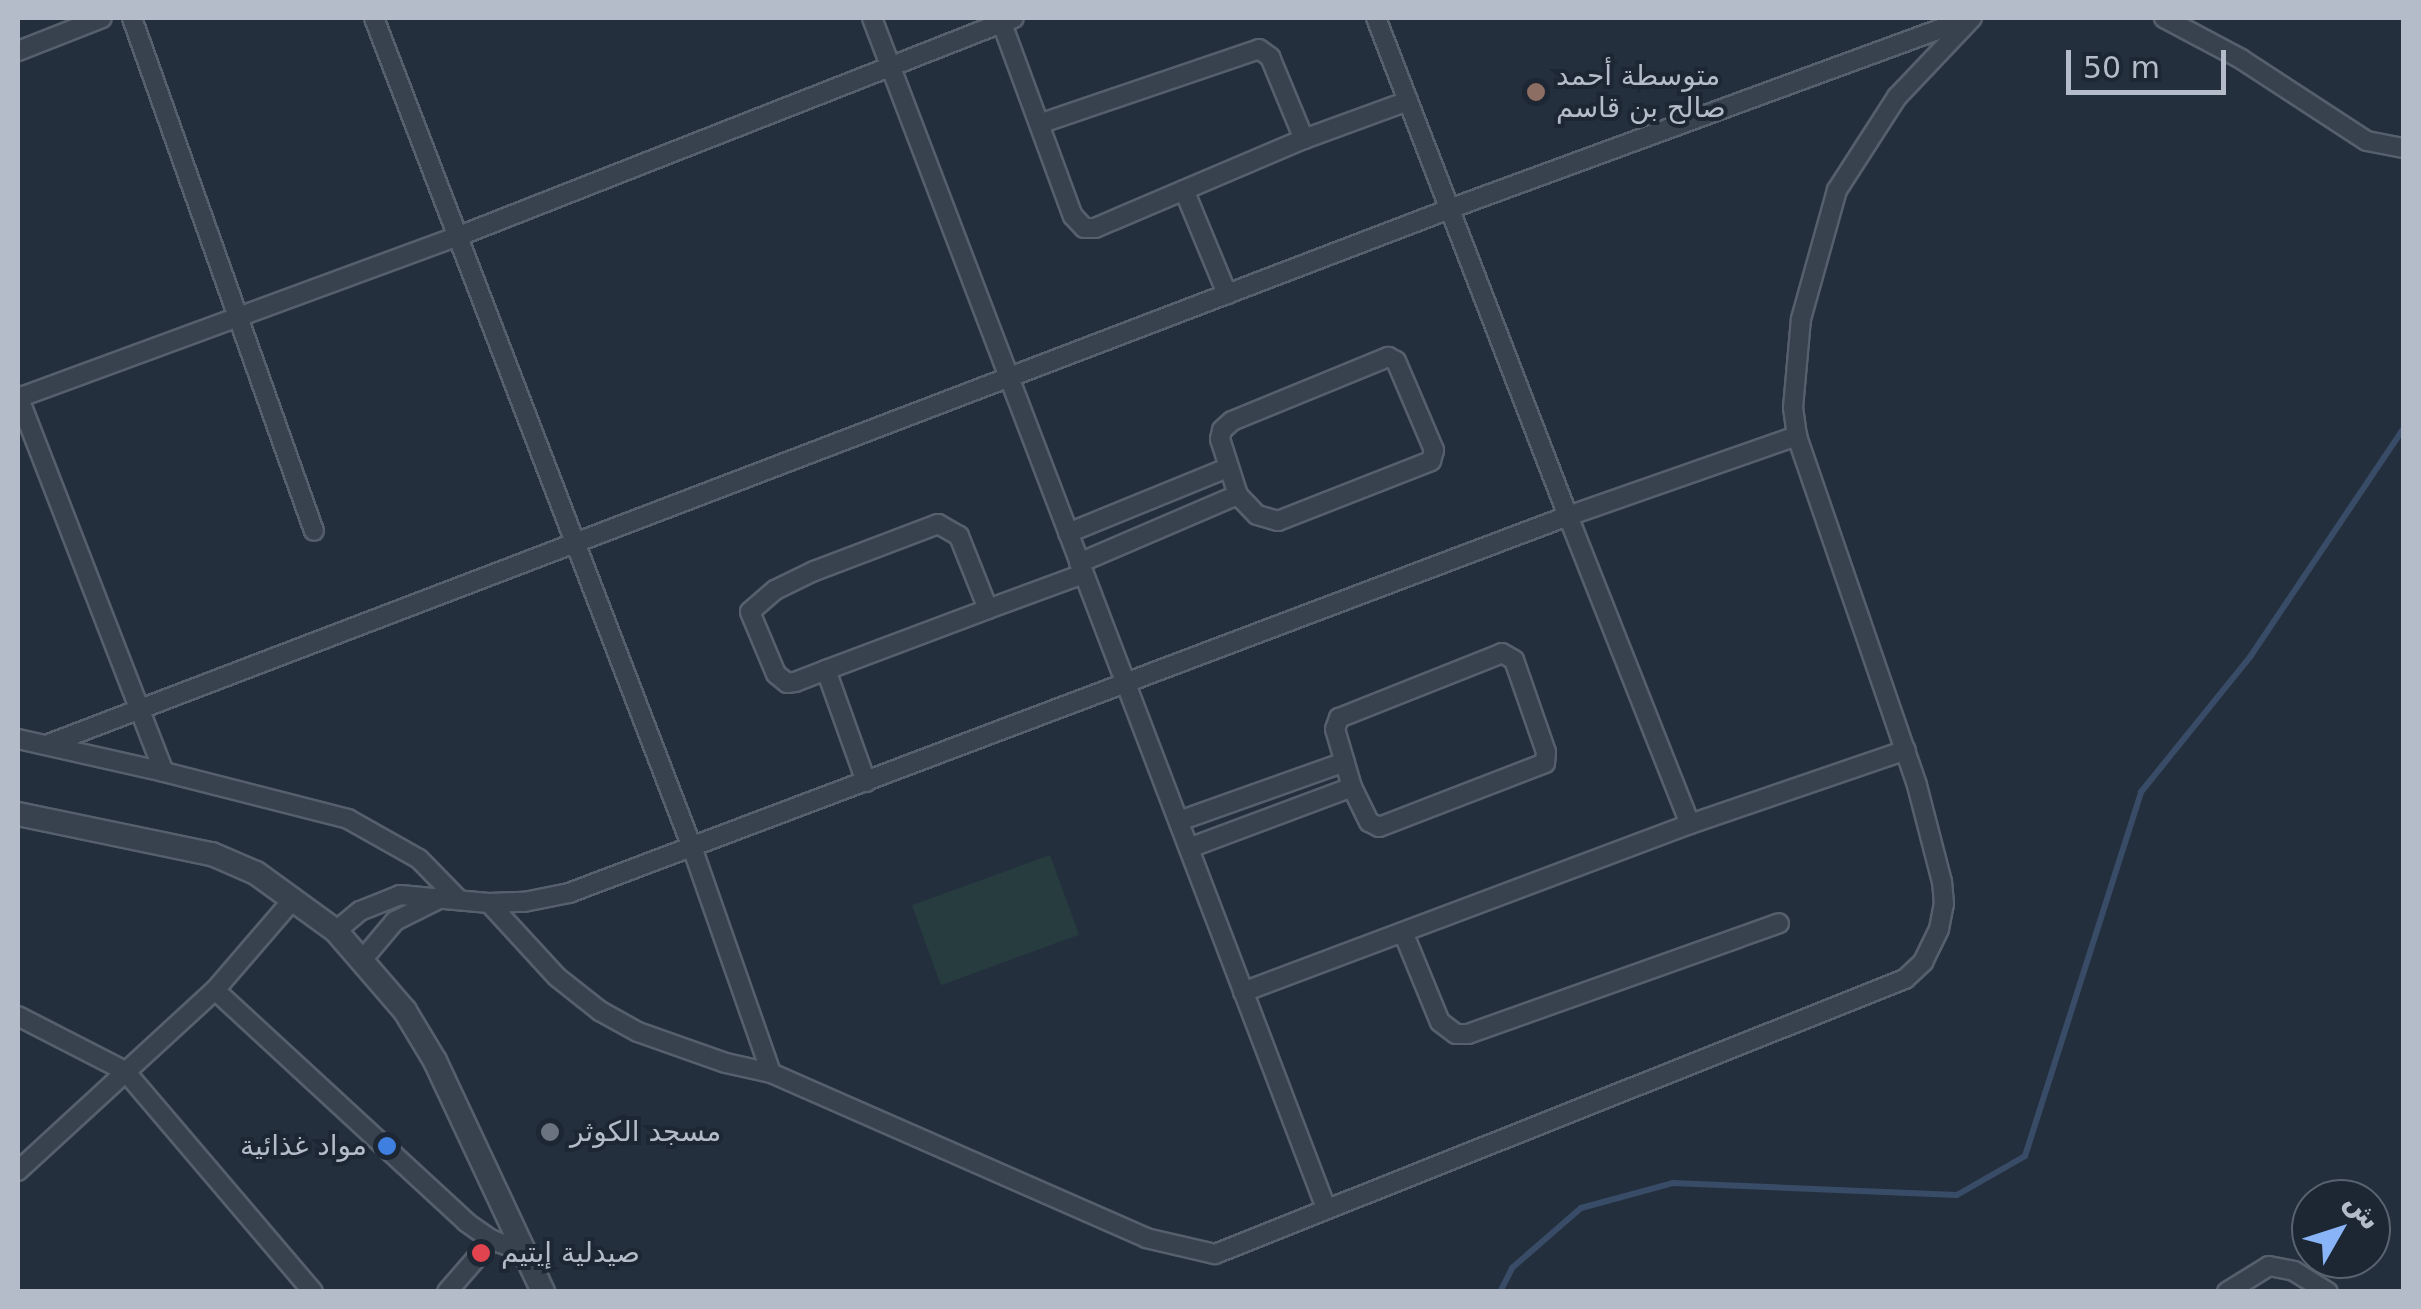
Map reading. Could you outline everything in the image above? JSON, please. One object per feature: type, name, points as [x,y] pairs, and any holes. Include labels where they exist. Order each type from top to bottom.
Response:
[{"type":"street","points":[[18,52],[102,18]]},
{"type":"street","points":[[132,18],[314,530]]},
{"type":"street","points":[[374,18],[692,850],[771,1073]]},
{"type":"street","points":[[872,18],[1326,1208]]},
{"type":"street","points":[[1376,18],[1690,824]]},
{"type":"street","points":[[46,744],[1452,208],[1971,18]]},
{"type":"street","points":[[489,903],[530,952],[600,1012],[676,1047],[771,1073],[1177,1247],[1215,1254],[1905,979],[1923,962],[1939,929],[1944,904],[1906,750],[1797,436],[1793,408],[1802,320],[1837,190],[1896,97],[1971,18]]},
{"type":"street","points":[[2164,18],[2241,59],[2367,141],[2404,148]]},
{"type":"street","points":[[164,772],[18,398],[459,236],[1005,19],[1073,216],[1084,228],[1095,228],[1304,139],[1408,101]]},
{"type":"street","points":[[1042,123],[1259,49],[1270,57],[1304,139]]},
{"type":"street","points":[[1184,190],[1227,294]]},
{"type":"street","points":[[1388,357],[1396,362],[1434,450],[1434,458],[1426,464],[1278,520],[1257,515],[1238,494],[1227,468],[1220,434],[1232,422],[1388,357]]},
{"type":"street","points":[[336,931],[360,911],[388,898],[413,894],[437,900],[489,903],[524,902],[569,893],[692,850],[1124,681],[1568,516],[1797,436]]},
{"type":"street","points":[[1068,533],[1227,468]]},
{"type":"street","points":[[988,609],[959,536],[943,525],[924,528],[814,571],[751,608],[781,681],[794,682],[988,609],[1238,494]]},
{"type":"street","points":[[1502,653],[1514,660],[1546,752],[1539,769],[1379,827],[1368,822],[1345,762],[1335,729],[1346,712],[1502,653]]},
{"type":"street","points":[[826,670],[866,782]]},
{"type":"street","points":[[18,739],[348,819],[419,860],[459,900]]},
{"type":"street","points":[[1244,992],[1690,824],[1906,750]]},
{"type":"street","points":[[1178,821],[1345,762]]},
{"type":"street","points":[[1189,848],[1352,787]]},
{"type":"street","points":[[18,814],[212,854],[294,898],[336,931],[405,1012],[435,1061],[544,1292]]},
{"type":"street","points":[[20,1165],[215,990],[294,898]]},
{"type":"street","points":[[363,959],[395,921],[437,900]]},
{"type":"street","points":[[1402,932],[1440,1022],[1456,1034],[1468,1034],[1778,923]]},
{"type":"street","points":[[215,990],[394,1159],[492,1240],[523,1251]]},
{"type":"street","points":[[18,1016],[124,1072],[313,1292]]},
{"type":"street","points":[[447,1292],[492,1240]]},
{"type":"street","points":[[2227,1292],[2268,1266],[2294,1270],[2328,1292]]},
{"type":"green space","points":[[1050,855],[1079,935],[941,985],[912,905]]},
{"type":"waterway","points":[[1500,1292],[1512,1268],[1581,1208],[1673,1183],[1957,1195],[2025,1156],[2141,792],[2250,657],[2404,428]]},
{"type":"place","name":"متوسطة أحمد صالح بن قاسم","points":[[1536,92]]},
{"type":"place","name":"مسجد الكوثر","points":[[550,1132]]},
{"type":"place","name":"مواد غذائية","points":[[387,1146]]},
{"type":"place","name":"صيدلية إيتيم","points":[[481,1253]]}]
